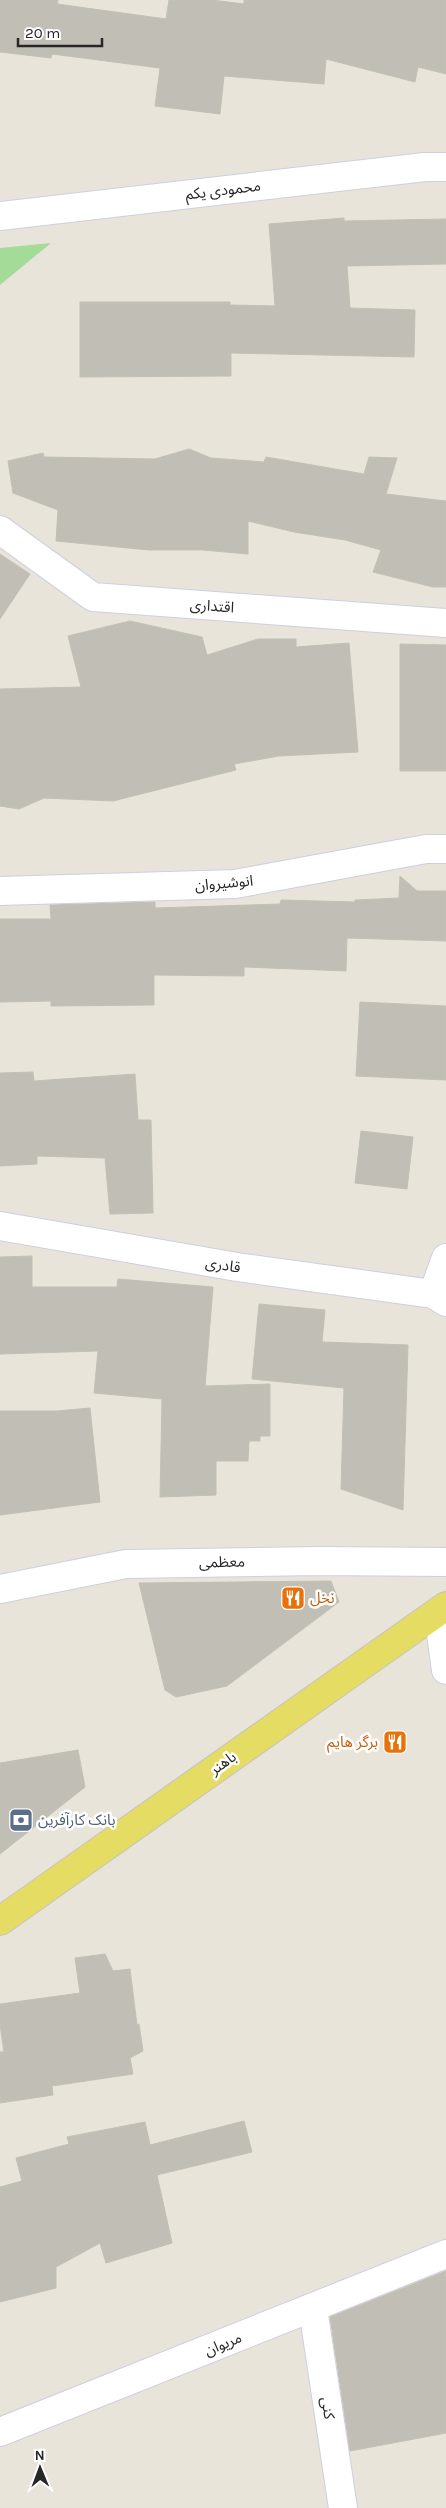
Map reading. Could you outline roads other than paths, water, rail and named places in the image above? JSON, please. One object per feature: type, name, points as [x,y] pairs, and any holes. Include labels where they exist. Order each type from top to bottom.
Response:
[{"type":"main road","name":"باهنر","points":[[0,1921],[442,1609]]},
{"type":"street","name":"محمودی یکم","points":[[0,216],[425,166],[446,167]]},
{"type":"street","name":"اقتداری","points":[[0,530],[93,597],[446,624]]},
{"type":"street","name":"انوشیروان","points":[[0,890],[235,884],[426,849],[446,849]]},
{"type":"street","name":"قادری","points":[[0,1226],[237,1267],[439,1298]]},
{"type":"street","points":[[439,1298],[446,1258]]},
{"type":"street","name":"معظمی","points":[[0,1589],[126,1564],[319,1561],[446,1562]]},
{"type":"street","points":[[442,1609],[446,1670]]},
{"type":"street","name":"مریوان","points":[[0,2432],[313,2309],[446,2254]]},
{"type":"street","name":"کنی","points":[[313,2309],[343,2508]]},
{"type":"place","name":"نخل","points":[[293,1598]]},
{"type":"place","name":"برگر هایم","points":[[395,1742]]},
{"type":"place","name":"بانک کارآفرین","points":[[21,1820]]}]
